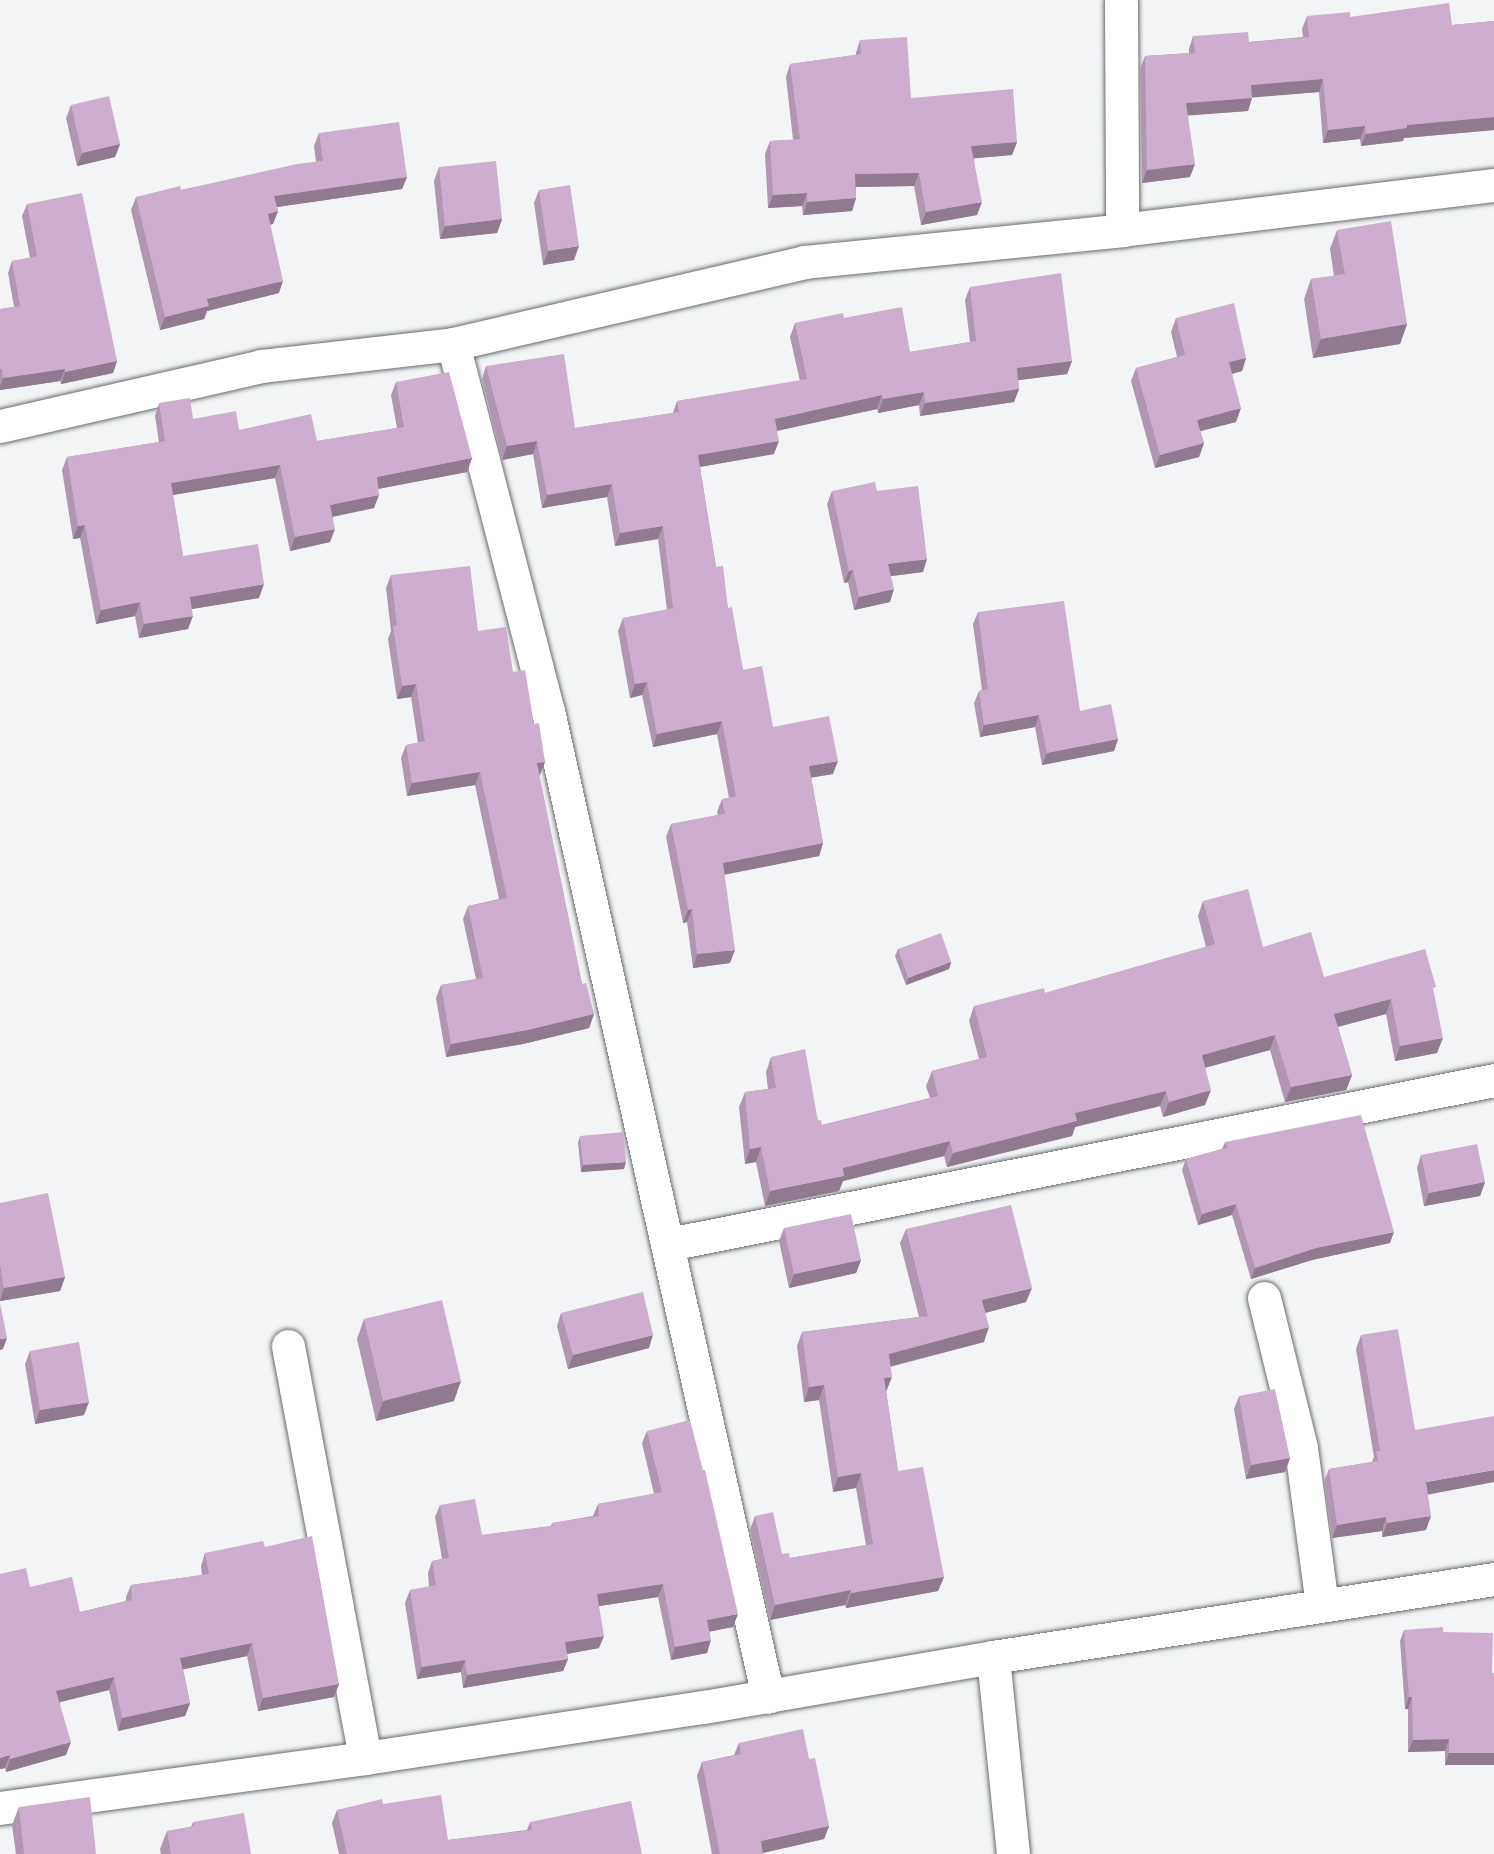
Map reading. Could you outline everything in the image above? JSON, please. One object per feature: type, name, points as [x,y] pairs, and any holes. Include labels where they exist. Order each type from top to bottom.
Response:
[{"type":"street","points":[[1121,2],[1122,230]]},
{"type":"street","points":[[0,426],[261,366],[453,344],[804,262],[1122,230],[1494,185]]},
{"type":"street","points":[[453,344],[548,711],[608,989],[669,1244],[768,1696]]},
{"type":"street","points":[[669,1244],[1494,1080]]},
{"type":"street","points":[[1264,1298],[1301,1448],[1322,1605]]},
{"type":"street","points":[[288,1346],[365,1758]]},
{"type":"street","points":[[0,1808],[365,1758],[768,1696],[993,1657],[1494,1579]]},
{"type":"street","points":[[993,1657],[1013,1854]]},
{"type":"building","points":[[1449,3],[1452,25],[1494,21],[1494,117],[1407,125],[1407,128],[1366,134],[1365,126],[1328,130],[1323,79],[1251,85],[1252,98],[1186,103],[1195,164],[1147,170],[1145,56],[1195,53],[1193,36],[1248,32],[1249,42],[1309,37],[1307,16],[1350,12],[1350,17]]},
{"type":"building","points":[[907,37],[911,98],[1013,89],[1017,142],[971,146],[982,202],[926,212],[919,173],[855,174],[856,198],[807,202],[807,193],[773,195],[770,141],[800,139],[790,64],[861,54],[860,40]]},
{"type":"building","points":[[109,96],[120,144],[82,153],[71,105]]},
{"type":"building","points":[[399,122],[407,177],[274,196],[278,211],[268,214],[283,281],[207,299],[209,306],[165,317],[136,197],[180,186],[181,190],[297,164],[323,161],[319,133]]},
{"type":"building","points":[[496,161],[502,219],[445,226],[439,167]]},
{"type":"building","points":[[570,185],[579,246],[548,251],[539,190]]},
{"type":"building","points":[[82,193],[117,361],[65,372],[65,369],[3,378],[2,369],[0,369],[0,309],[20,306],[12,261],[37,256],[27,204]]},
{"type":"building","points":[[1391,221],[1407,324],[1321,339],[1311,279],[1345,274],[1337,230]]},
{"type":"building","points":[[1061,273],[1072,361],[1017,368],[1019,389],[925,403],[924,392],[883,399],[882,395],[775,419],[779,441],[698,455],[716,567],[723,566],[728,608],[732,607],[743,670],[762,666],[773,727],[829,716],[838,761],[809,766],[823,843],[723,863],[735,950],[697,954],[692,909],[688,910],[671,824],[725,814],[722,799],[736,796],[722,721],[657,734],[647,682],[635,684],[623,618],[673,608],[663,526],[620,533],[612,484],[547,495],[537,441],[507,446],[486,366],[564,354],[575,428],[679,412],[677,401],[807,379],[795,323],[843,313],[844,318],[902,307],[910,352],[976,341],[970,287]]},
{"type":"building","points":[[1234,303],[1246,358],[1229,362],[1241,408],[1197,420],[1204,443],[1160,455],[1136,368],[1185,355],[1176,318]]},
{"type":"building","points":[[449,372],[472,458],[377,477],[379,495],[330,505],[335,529],[295,537],[280,465],[171,483],[183,556],[258,544],[264,584],[190,597],[193,616],[144,624],[140,602],[101,610],[85,525],[78,526],[67,457],[165,441],[159,403],[190,398],[193,419],[236,411],[239,430],[311,414],[317,441],[404,427],[396,382]]},
{"type":"building","points":[[875,482],[877,491],[918,486],[927,559],[888,564],[894,589],[859,597],[853,570],[849,571],[832,491]]},
{"type":"building","points":[[470,566],[478,631],[506,627],[513,672],[525,670],[534,724],[539,723],[545,762],[537,763],[582,984],[586,983],[594,1014],[528,1030],[451,1044],[441,985],[483,978],[468,906],[507,898],[480,772],[412,783],[406,745],[425,741],[416,684],[402,686],[393,626],[397,625],[391,575]]},
{"type":"building","points":[[1064,601],[1080,711],[1111,704],[1118,739],[1047,753],[1039,715],[984,725],[979,691],[988,689],[978,612]]},
{"type":"building","points":[[1248,889],[1263,947],[1311,932],[1324,977],[1425,949],[1436,987],[1433,988],[1443,1038],[1400,1046],[1391,999],[1334,1014],[1352,1075],[1291,1087],[1275,1035],[1202,1055],[1211,1090],[1169,1102],[1166,1091],[1075,1113],[1077,1121],[953,1153],[950,1141],[843,1168],[844,1176],[770,1191],[761,1147],[750,1149],[745,1092],[776,1088],[771,1057],[805,1049],[818,1121],[821,1120],[822,1125],[938,1096],[932,1071],[987,1057],[974,1006],[1044,988],[1045,993],[1215,944],[1203,901]]},
{"type":"building","points":[[941,933],[951,962],[908,978],[898,949]]},
{"type":"building","points":[[1361,1115],[1394,1232],[1316,1248],[1255,1268],[1236,1204],[1202,1214],[1186,1159],[1227,1148],[1225,1142]]},
{"type":"building","points":[[624,1132],[626,1162],[583,1165],[580,1136]]},
{"type":"building","points":[[1477,1144],[1485,1182],[1429,1193],[1421,1155]]},
{"type":"building","points":[[48,1193],[65,1277],[4,1288],[0,1264],[0,1203]]},
{"type":"building","points":[[1011,1205],[1032,1288],[982,1300],[989,1327],[889,1354],[892,1377],[884,1378],[898,1471],[923,1467],[944,1577],[851,1593],[851,1590],[775,1605],[755,1516],[773,1512],[782,1554],[789,1553],[790,1558],[873,1544],[861,1473],[838,1477],[824,1385],[809,1387],[802,1332],[928,1316],[906,1229]]},
{"type":"building","points":[[851,1214],[861,1260],[794,1274],[784,1228]]},
{"type":"building","points":[[643,1292],[653,1335],[573,1355],[561,1313]]},
{"type":"building","points":[[442,1300],[461,1381],[383,1401],[364,1319]]},
{"type":"building","points":[[0,1303],[7,1338],[0,1339]]},
{"type":"building","points":[[1398,1329],[1415,1430],[1494,1416],[1494,1470],[1426,1482],[1431,1516],[1387,1523],[1386,1517],[1337,1525],[1329,1469],[1378,1461],[1376,1451],[1380,1451],[1361,1335]]},
{"type":"building","points":[[79,1342],[89,1402],[40,1410],[30,1351]]},
{"type":"building","points":[[1275,1389],[1290,1458],[1251,1465],[1239,1396]]},
{"type":"building","points":[[690,1420],[703,1470],[705,1470],[738,1614],[707,1620],[711,1640],[675,1647],[663,1584],[597,1594],[604,1636],[565,1642],[568,1659],[467,1675],[465,1660],[422,1667],[410,1590],[436,1585],[432,1561],[449,1558],[440,1505],[475,1499],[482,1535],[553,1526],[552,1523],[599,1516],[598,1504],[662,1492],[647,1431]]},
{"type":"building","points":[[312,1536],[339,1684],[263,1698],[252,1643],[180,1658],[190,1703],[122,1718],[114,1677],[56,1691],[71,1742],[10,1759],[10,1755],[0,1758],[0,1574],[26,1568],[30,1587],[72,1577],[80,1612],[132,1600],[131,1585],[209,1574],[205,1553],[263,1541],[265,1547]]},
{"type":"building","points":[[1443,1627],[1443,1632],[1493,1633],[1494,1753],[1449,1753],[1449,1739],[1413,1740],[1412,1697],[1409,1697],[1404,1630]]},
{"type":"building","points":[[803,1729],[809,1759],[815,1758],[829,1826],[761,1841],[763,1854],[720,1854],[702,1762],[741,1754],[739,1743]]},
{"type":"building","points":[[441,1795],[448,1840],[532,1830],[530,1822],[631,1801],[642,1854],[347,1854],[337,1810],[382,1799],[383,1804]]},
{"type":"building","points":[[90,1797],[96,1854],[24,1854],[19,1807]]},
{"type":"building","points":[[244,1813],[251,1854],[171,1854],[167,1831],[194,1826],[193,1822]]}]
